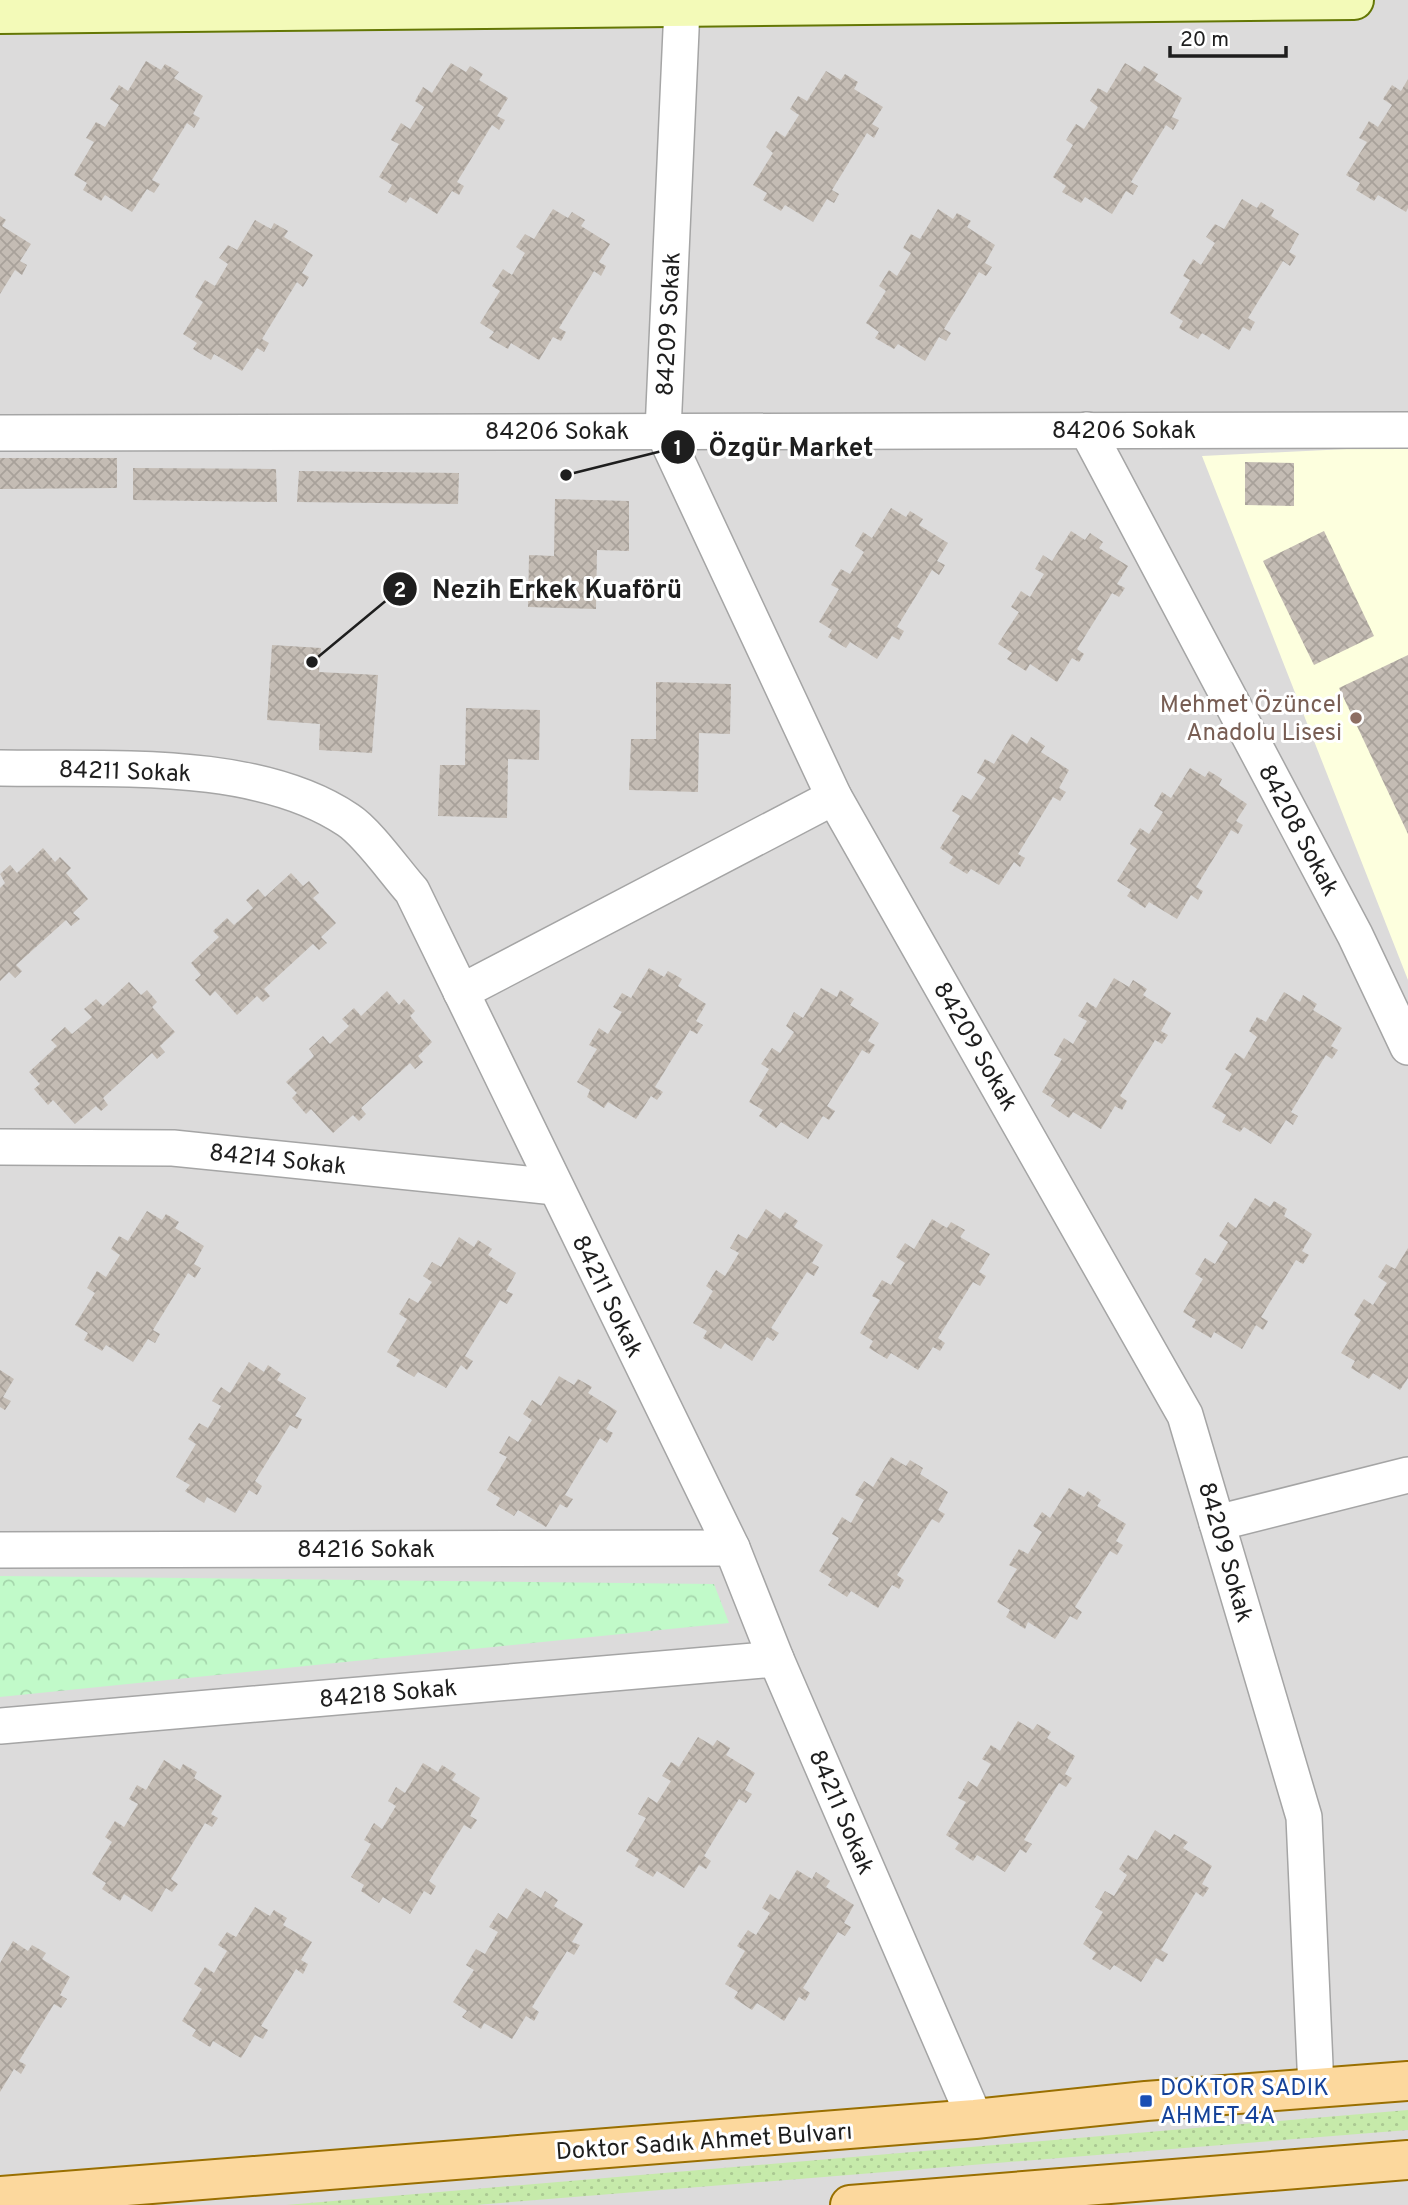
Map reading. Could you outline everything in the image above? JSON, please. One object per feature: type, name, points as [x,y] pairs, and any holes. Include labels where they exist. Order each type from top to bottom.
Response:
[{"type":"main road","points":[[0,14],[112,15],[465,8],[1354,0]]},
{"type":"main road","name":"Doktor Sadık Ahmet Bulvarı","points":[[0,2196],[975,2119],[1146,2101],[1408,2081]]},
{"type":"main road","points":[[850,2205],[1408,2160]]},
{"type":"street","name":"84209 Sokak","points":[[682,8],[663,431],[834,797],[1185,1415],[1304,1817],[1316,2088]]},
{"type":"street","name":"84208 Sokak","points":[[1087,430],[1355,935],[1408,1047]]},
{"type":"street","name":"84206 Sokak","points":[[0,433],[1408,430]]},
{"type":"street","name":"84211 Sokak","points":[[0,768],[189,771],[290,792],[349,821],[412,891],[732,1548],[776,1659],[975,2119]]},
{"type":"street","points":[[461,992],[834,797]]},
{"type":"street","name":"84214 Sokak","points":[[0,1147],[173,1148],[555,1187]]},
{"type":"street","points":[[1217,1523],[1408,1475]]},
{"type":"street","name":"84216 Sokak","points":[[0,1550],[732,1548]]},
{"type":"street","name":"84218 Sokak","points":[[0,1726],[776,1659]]},
{"type":"shaded area","points":[[0,0],[1408,0],[1408,2205],[0,2205]]},
{"type":"shaded area","name":"Mehmet Özüncel Anadolu Lisesi","points":[[1408,446],[1408,980],[1202,456]]},
{"type":"green space","points":[[0,1576],[714,1584],[729,1623],[0,1697]]},
{"type":"green space","points":[[1408,2110],[1408,2130],[475,2205],[286,2205]]},
{"type":"building","points":[[146,61],[161,70],[165,64],[179,72],[174,78],[203,96],[193,114],[200,118],[194,128],[187,123],[152,180],[160,184],[154,193],[147,189],[132,212],[105,195],[101,201],[83,190],[87,183],[74,175],[94,142],[86,138],[96,122],[105,127],[119,105],[110,99],[119,85],[128,91]]},
{"type":"building","points":[[451,63],[466,72],[470,66],[483,74],[479,80],[508,98],[497,116],[505,120],[499,130],[492,125],[457,182],[464,186],[459,195],[452,191],[437,214],[410,197],[406,203],[388,192],[392,185],[379,177],[399,144],[391,140],[401,123],[410,129],[424,107],[415,101],[423,87],[432,93]]},
{"type":"building","points":[[1125,63],[1140,72],[1144,66],[1158,74],[1154,80],[1182,98],[1172,117],[1179,120],[1173,130],[1166,125],[1131,182],[1138,186],[1133,195],[1126,191],[1112,214],[1085,197],[1081,203],[1062,192],[1066,186],[1053,177],[1073,145],[1066,140],[1076,124],[1084,129],[1098,107],[1090,101],[1098,88],[1107,93]]},
{"type":"building","points":[[826,71],[841,80],[845,74],[858,82],[854,89],[883,107],[872,124],[879,128],[874,138],[867,133],[832,190],[839,194],[834,203],[827,199],[813,222],[785,205],[781,211],[763,200],[767,193],[753,185],[773,153],[766,147],[776,131],[785,137],[799,115],[790,109],[798,96],[807,101]]},
{"type":"building","points":[[1408,79],[1406,212],[1378,195],[1374,201],[1356,190],[1360,183],[1346,175],[1367,142],[1359,138],[1369,121],[1378,127],[1392,105],[1383,99],[1392,85],[1401,91]]},
{"type":"building","points":[[1242,199],[1257,208],[1261,202],[1274,210],[1271,216],[1299,234],[1289,252],[1296,256],[1290,266],[1283,261],[1248,318],[1255,322],[1250,331],[1243,327],[1229,350],[1202,333],[1198,339],[1179,328],[1183,321],[1170,313],[1190,280],[1183,276],[1193,259],[1201,265],[1215,243],[1206,237],[1215,224],[1224,229]]},
{"type":"building","points":[[553,209],[568,218],[572,212],[585,220],[581,226],[610,244],[599,262],[606,266],[601,276],[594,271],[559,328],[566,332],[561,341],[553,337],[539,360],[511,343],[508,349],[489,338],[494,332],[480,323],[500,291],[492,286],[503,269],[512,275],[525,253],[516,247],[525,234],[534,239]]},
{"type":"building","points":[[938,209],[953,219],[957,213],[971,221],[967,227],[995,245],[985,263],[992,267],[986,276],[979,272],[944,329],[951,333],[946,341],[939,337],[925,361],[898,344],[894,349],[875,338],[879,332],[866,323],[886,291],[879,286],[889,270],[897,276],[911,253],[903,248],[911,234],[920,239]]},
{"type":"building","points":[[0,216],[6,220],[2,226],[31,244],[20,261],[27,265],[22,275],[15,270],[0,294]]},
{"type":"building","points":[[255,220],[271,229],[274,223],[288,231],[284,237],[313,255],[302,273],[309,277],[303,287],[297,282],[262,339],[269,343],[264,352],[257,348],[242,371],[214,354],[211,360],[193,349],[197,343],[183,334],[203,302],[195,297],[205,280],[215,286],[228,264],[219,258],[228,245],[237,250]]},
{"type":"building","points":[[0,458],[117,458],[117,488],[0,489]]},
{"type":"building","points":[[1245,462],[1294,463],[1294,506],[1245,505]]},
{"type":"building","points":[[133,468],[276,469],[277,502],[133,500]]},
{"type":"building","points":[[299,471],[459,473],[458,504],[297,502]]},
{"type":"building","points":[[555,499],[629,501],[629,551],[597,550],[596,609],[528,607],[529,555],[554,556]]},
{"type":"building","points":[[891,508],[906,517],[910,511],[923,519],[919,525],[948,543],[937,561],[945,565],[939,575],[932,570],[897,627],[904,631],[899,640],[892,636],[877,659],[850,642],[846,648],[828,637],[832,630],[819,622],[839,589],[831,585],[841,569],[850,574],[864,552],[855,546],[863,532],[872,538]]},
{"type":"building","points":[[1071,531],[1085,540],[1090,533],[1103,542],[1099,548],[1128,566],[1117,584],[1125,588],[1119,597],[1112,593],[1077,649],[1084,654],[1079,662],[1072,658],[1057,682],[1030,664],[1026,671],[1007,659],[1012,653],[998,644],[1019,612],[1011,607],[1021,591],[1030,597],[1044,574],[1035,569],[1043,555],[1052,561]]},
{"type":"building","points":[[1324,531],[1374,636],[1314,665],[1263,561]]},
{"type":"building","points":[[272,645],[321,648],[319,672],[378,675],[372,753],[319,750],[320,724],[267,720]]},
{"type":"building","points":[[1408,655],[1408,834],[1339,688]]},
{"type":"building","points":[[656,682],[731,684],[730,734],[699,733],[698,792],[629,790],[631,739],[656,739]]},
{"type":"building","points":[[466,708],[540,710],[539,760],[508,759],[507,818],[438,816],[440,765],[465,765]]},
{"type":"building","points":[[1012,734],[1027,744],[1031,737],[1045,746],[1041,752],[1069,770],[1059,788],[1066,792],[1060,801],[1053,797],[1018,854],[1025,858],[1020,867],[1014,862],[999,885],[971,869],[967,874],[949,863],[953,857],[940,848],[960,816],[952,811],[962,795],[971,800],[986,778],[977,773],[985,759],[994,764]]},
{"type":"building","points":[[1190,768],[1205,777],[1209,771],[1222,779],[1219,785],[1247,804],[1236,821],[1243,825],[1238,834],[1231,830],[1196,887],[1203,891],[1198,900],[1191,895],[1177,919],[1149,902],[1145,908],[1127,896],[1131,890],[1117,881],[1137,849],[1130,844],[1140,828],[1149,834],[1163,812],[1154,806],[1162,792],[1171,798]]},
{"type":"building","points":[[43,848],[55,862],[60,857],[71,868],[66,873],[88,899],[73,913],[80,919],[71,926],[66,920],[16,965],[22,971],[15,978],[9,972],[0,981],[0,888],[5,883],[0,874],[10,865],[17,873]]},
{"type":"building","points":[[291,873],[303,886],[309,881],[319,893],[313,898],[336,923],[321,937],[327,943],[319,950],[313,944],[264,989],[270,996],[263,1002],[257,996],[237,1015],[215,991],[210,996],[195,980],[201,975],[191,963],[219,937],[213,931],[227,918],[234,925],[253,908],[246,900],[258,889],[265,897]]},
{"type":"building","points":[[649,968],[664,977],[668,971],[682,979],[678,986],[706,1004],[696,1021],[703,1025],[697,1034],[690,1030],[655,1087],[663,1092],[657,1100],[651,1096],[636,1119],[608,1102],[604,1108],[587,1097],[590,1090],[577,1082],[597,1049],[589,1045],[599,1028],[608,1034],[622,1012],[613,1007],[622,993],[631,998]]},
{"type":"building","points":[[1114,978],[1129,987],[1133,980],[1147,989],[1143,995],[1171,1013],[1161,1031],[1168,1035],[1162,1044],[1155,1040],[1120,1096],[1127,1101],[1122,1110],[1115,1106],[1101,1129],[1073,1112],[1069,1118],[1051,1106],[1055,1100],[1042,1092],[1062,1059],[1054,1055],[1064,1038],[1073,1044],[1087,1021],[1078,1016],[1087,1002],[1096,1008]]},
{"type":"building","points":[[129,982],[141,995],[147,990],[157,1002],[152,1007],[175,1032],[160,1046],[165,1052],[157,1059],[152,1053],[103,1098],[108,1105],[101,1111],[96,1106],[75,1124],[53,1100],[48,1105],[34,1089],[40,1084],[29,1072],[57,1046],[51,1040],[65,1027],[72,1034],[92,1017],[84,1009],[96,999],[103,1006]]},
{"type":"building","points":[[821,988],[837,997],[840,990],[854,999],[850,1005],[879,1023],[868,1041],[875,1045],[869,1054],[862,1050],[827,1106],[835,1111],[829,1120],[823,1116],[808,1139],[781,1122],[776,1128],[759,1116],[763,1110],[749,1102],[769,1069],[761,1064],[772,1048],[780,1053],[794,1032],[786,1026],[794,1012],[803,1018]]},
{"type":"building","points":[[387,991],[399,1005],[404,999],[415,1011],[410,1016],[432,1042],[418,1056],[423,1062],[415,1069],[410,1063],[361,1108],[366,1114],[359,1121],[353,1115],[333,1133],[311,1109],[306,1114],[292,1098],[297,1093],[286,1082],[314,1056],[309,1049],[323,1036],[330,1044],[349,1026],[342,1019],[354,1008],[361,1016]]},
{"type":"building","points":[[1284,992],[1300,1002],[1303,995],[1317,1004],[1313,1010],[1342,1028],[1331,1046],[1338,1050],[1332,1059],[1326,1055],[1291,1112],[1298,1116],[1293,1125],[1286,1120],[1271,1144],[1244,1127],[1240,1132],[1222,1122],[1226,1115],[1212,1107],[1232,1074],[1225,1069],[1235,1053],[1244,1059],[1257,1037],[1249,1031],[1257,1017],[1266,1022]]},
{"type":"building","points":[[1255,1198],[1270,1207],[1274,1201],[1287,1209],[1284,1216],[1312,1234],[1302,1251],[1309,1255],[1303,1264],[1296,1260],[1261,1317],[1268,1321],[1263,1330],[1256,1325],[1242,1349],[1214,1332],[1211,1338],[1192,1327],[1196,1320],[1183,1312],[1203,1279],[1195,1274],[1205,1258],[1215,1264],[1228,1242],[1219,1236],[1228,1222],[1236,1228]]},
{"type":"building","points":[[766,1209],[780,1219],[785,1212],[798,1221],[794,1227],[823,1245],[812,1263],[819,1267],[814,1276],[807,1272],[771,1328],[779,1333],[773,1341],[767,1337],[752,1361],[725,1343],[721,1349],[703,1338],[707,1331],[693,1323],[713,1291],[706,1286],[716,1270],[725,1276],[739,1253],[730,1248],[738,1234],[747,1239]]},
{"type":"building","points":[[147,1211],[162,1220],[166,1214],[179,1222],[175,1228],[204,1246],[194,1264],[201,1268],[195,1278],[188,1273],[153,1330],[160,1334],[155,1343],[148,1339],[133,1362],[106,1345],[102,1351],[84,1340],[88,1333],[75,1325],[95,1293],[87,1288],[97,1271],[106,1277],[120,1255],[111,1249],[119,1236],[128,1241]]},
{"type":"building","points":[[932,1219],[947,1228],[951,1222],[965,1230],[960,1237],[990,1254],[979,1272],[986,1276],[980,1286],[973,1282],[938,1338],[945,1343],[940,1351],[933,1347],[918,1370],[891,1353],[887,1359],[869,1348],[873,1341],[860,1333],[880,1300],[872,1296],[882,1280],[891,1285],[905,1263],[896,1257],[905,1243],[914,1249]]},
{"type":"building","points":[[459,1237],[474,1247],[478,1240],[492,1249],[488,1255],[516,1273],[506,1291],[513,1294],[507,1304],[500,1300],[465,1356],[473,1361],[467,1370],[461,1365],[446,1388],[418,1372],[414,1377],[396,1366],[400,1360],[387,1352],[407,1319],[399,1314],[409,1298],[418,1303],[432,1282],[423,1276],[432,1262],[441,1267]]},
{"type":"building","points":[[1408,1248],[1408,1378],[1400,1390],[1373,1373],[1369,1379],[1351,1368],[1355,1361],[1341,1353],[1361,1320],[1354,1315],[1364,1299],[1373,1305],[1387,1283],[1378,1277],[1386,1264],[1395,1269]]},
{"type":"building","points":[[249,1362],[264,1372],[268,1365],[281,1374],[277,1380],[306,1398],[295,1416],[302,1419],[297,1429],[290,1425],[255,1481],[262,1486],[257,1495],[249,1490],[235,1513],[207,1497],[204,1503],[185,1491],[190,1485],[176,1477],[196,1444],[188,1439],[199,1423],[208,1428],[221,1406],[212,1401],[221,1387],[230,1393]]},
{"type":"building","points":[[0,1370],[14,1379],[3,1397],[11,1401],[5,1410],[0,1407]]},
{"type":"building","points":[[559,1376],[574,1385],[578,1379],[592,1387],[588,1393],[617,1411],[606,1429],[613,1433],[607,1443],[600,1438],[565,1495],[573,1499],[567,1508],[560,1504],[546,1527],[518,1510],[514,1516],[496,1505],[500,1498],[487,1490],[507,1457],[499,1453],[509,1436],[518,1442],[532,1420],[523,1414],[532,1400],[541,1406]]},
{"type":"building","points":[[891,1457],[906,1466],[910,1460],[923,1468],[920,1474],[948,1492],[938,1510],[945,1514],[939,1523],[932,1519],[897,1575],[904,1580],[899,1589],[892,1585],[878,1608],[851,1591],[847,1597],[828,1585],[832,1579],[819,1571],[839,1538],[832,1534],[842,1517],[851,1523],[864,1500],[855,1495],[864,1481],[873,1487]]},
{"type":"building","points":[[1069,1488],[1084,1497],[1088,1491],[1101,1500],[1097,1506],[1126,1524],[1116,1541],[1123,1545],[1117,1555],[1110,1551],[1075,1607],[1082,1612],[1077,1620],[1070,1616],[1055,1639],[1028,1622],[1025,1629],[1006,1617],[1010,1610],[997,1602],[1017,1569],[1009,1565],[1019,1549],[1028,1554],[1042,1532],[1033,1526],[1042,1512],[1050,1518]]},
{"type":"building","points":[[1018,1721],[1033,1730],[1037,1724],[1051,1732],[1047,1738],[1075,1756],[1065,1774],[1072,1778],[1066,1787],[1059,1783],[1024,1840],[1032,1844],[1026,1853],[1020,1849],[1005,1872],[977,1855],[973,1861],[955,1849],[959,1843],[946,1835],[966,1802],[958,1798],[968,1781],[977,1787],[991,1764],[982,1759],[991,1745],[1000,1751]]},
{"type":"building","points":[[698,1737],[713,1746],[717,1740],[730,1748],[726,1755],[755,1773],[745,1790],[752,1794],[746,1803],[739,1799],[704,1856],[711,1861],[706,1869],[699,1865],[684,1888],[657,1871],[653,1877],[635,1866],[639,1859],[626,1851],[646,1818],[638,1814],[648,1797],[657,1803],[671,1781],[662,1776],[671,1762],[679,1767]]},
{"type":"building","points":[[164,1760],[180,1770],[183,1764],[197,1772],[194,1778],[222,1796],[211,1814],[218,1818],[212,1827],[205,1823],[171,1879],[178,1884],[172,1892],[166,1888],[152,1912],[124,1894],[120,1901],[102,1889],[106,1883],[92,1874],[112,1842],[105,1837],[115,1821],[124,1827],[138,1804],[129,1799],[137,1785],[146,1790]]},
{"type":"building","points":[[423,1763],[438,1772],[442,1765],[456,1774],[452,1780],[480,1798],[470,1816],[477,1820],[471,1829],[464,1825],[429,1881],[436,1886],[431,1895],[424,1891],[410,1914],[383,1897],[379,1903],[361,1891],[364,1885],[351,1877],[371,1844],[364,1840],[374,1823],[382,1829],[396,1806],[388,1801],[396,1787],[405,1793]]},
{"type":"building","points":[[1155,1830],[1170,1840],[1174,1834],[1188,1842],[1183,1848],[1212,1866],[1202,1884],[1209,1888],[1203,1897],[1196,1892],[1161,1950],[1168,1954],[1163,1962],[1156,1958],[1141,1982],[1114,1965],[1110,1970],[1092,1959],[1096,1953],[1083,1944],[1103,1912],[1095,1907],[1105,1891],[1114,1896],[1127,1875],[1119,1869],[1128,1855],[1137,1860]]},
{"type":"building","points":[[797,1870],[812,1879],[816,1872],[830,1881],[826,1887],[854,1905],[844,1923],[851,1927],[845,1936],[838,1932],[803,1988],[810,1993],[805,2001],[799,1997],[784,2021],[757,2003],[752,2010],[734,1998],[738,1992],[725,1984],[745,1951],[737,1946],[748,1930],[756,1935],[770,1913],[762,1908],[770,1894],[779,1900]]},
{"type":"building","points":[[526,1888],[541,1898],[545,1891],[558,1900],[554,1906],[583,1924],[572,1942],[580,1945],[574,1955],[567,1951],[532,2007],[539,2012],[534,2021],[526,2016],[512,2039],[484,2023],[481,2029],[462,2017],[467,2011],[453,2002],[474,1970],[466,1965],[476,1949],[485,1954],[498,1932],[489,1927],[498,1913],[507,1919]]},
{"type":"building","points":[[255,1907],[270,1916],[274,1910],[287,1918],[283,1925],[312,1942],[301,1960],[308,1964],[303,1974],[296,1969],[261,2026],[268,2030],[263,2039],[255,2035],[241,2058],[213,2041],[210,2047],[192,2036],[196,2030],[182,2021],[202,1989],[194,1984],[205,1967],[214,1973],[227,1951],[218,1945],[227,1932],[236,1937]]},
{"type":"building","points":[[13,1941],[28,1951],[32,1945],[46,1953],[42,1959],[70,1977],[60,1995],[67,1999],[61,2008],[54,2004],[19,2061],[26,2065],[21,2074],[14,2069],[0,2092],[0,1963]]},
{"type":"place","name":"Özgür Market","points":[[566,475]]},
{"type":"place","name":"Nezih Erkek Kuaförü","points":[[312,662]]},
{"type":"place","name":"Mehmet Özüncel Anadolu Lisesi","points":[[1356,718]]},
{"type":"place","name":"DOKTOR SADIK AHMET 4A","points":[[1146,2101]]}]
